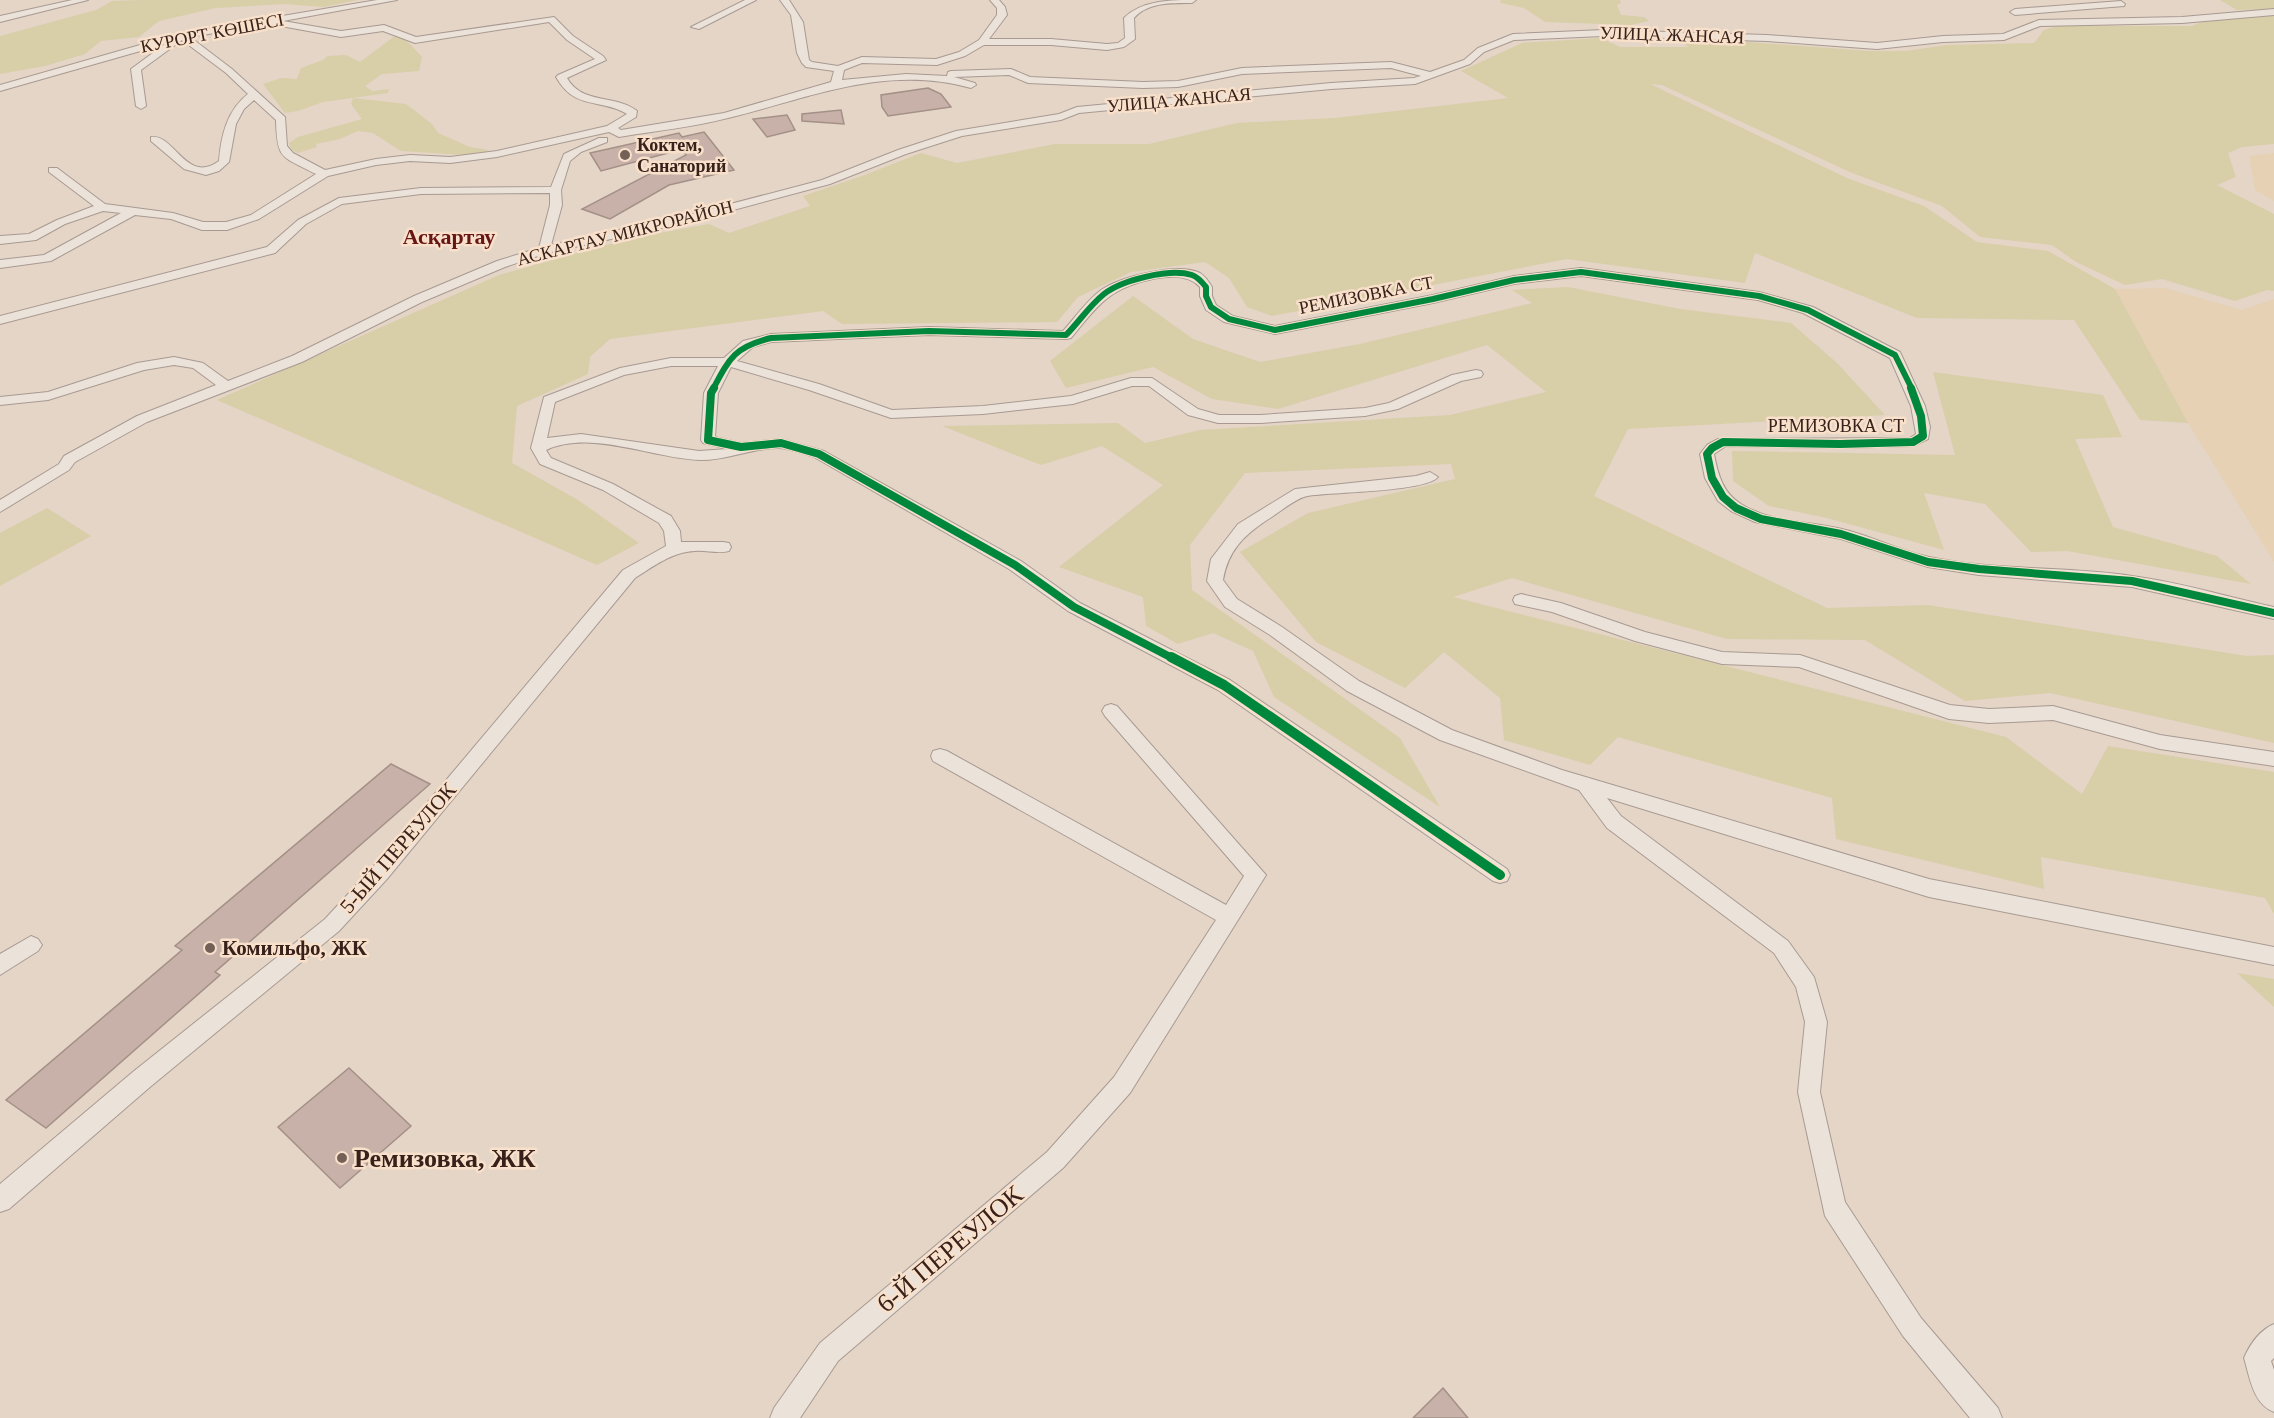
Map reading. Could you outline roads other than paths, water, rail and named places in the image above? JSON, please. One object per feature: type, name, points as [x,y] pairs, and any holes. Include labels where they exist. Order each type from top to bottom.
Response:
[{"type":"street","points":[[0,17],[59,0]]},
{"type":"street","points":[[0,17],[84,0]]},
{"type":"street","name":"КУРОРТ КӨШЕСІ","points":[[0,88],[182,36],[393,0]]},
{"type":"street","points":[[696,27],[752,0]]},
{"type":"street","points":[[784,0],[795,11],[800,24],[806,61],[809,65],[839,69],[862,60],[937,62],[962,54],[982,42],[1003,11],[994,0]]},
{"type":"street","points":[[982,42],[1050,42],[1107,47],[1121,45],[1130,39],[1129,18],[1132,13],[1159,3],[1192,0]]},
{"type":"street","points":[[2015,12],[2119,2],[2140,21]]},
{"type":"street","name":"УЛИЦА ЖАНСАЯ","points":[[1078,110],[1331,86],[1415,81],[1467,62],[1481,50],[1513,37],[1603,33],[1767,38],[1877,46],[1943,39],[2004,37],[2039,23],[2182,20],[2274,12]]},
{"type":"street","points":[[271,21],[341,34],[384,28],[415,40],[551,19],[570,38],[600,58],[601,60],[561,77],[565,87],[577,96],[632,111],[632,114],[615,131],[568,156],[555,190],[556,205],[544,250]]},
{"type":"street","points":[[141,106],[136,69],[182,36],[255,94],[281,119],[282,147],[289,155],[324,174]]},
{"type":"street","points":[[0,240],[34,241],[77,216],[102,207],[173,216],[202,226],[226,226],[255,217],[324,174],[376,162],[410,158],[450,160],[497,154],[615,131],[725,116],[836,84],[854,81],[941,77],[966,72],[990,71],[1011,72],[1028,80],[1143,85],[1178,84],[1242,71],[1391,66],[1430,75]]},
{"type":"street","points":[[836,84],[839,69]]},
{"type":"street","points":[[941,77],[971,85]]},
{"type":"street","points":[[155,139],[193,170],[207,172],[218,169],[224,162],[226,134],[246,99],[255,94]]},
{"type":"street","name":"АСКАРТАУ МИКРОРАЙОН","points":[[0,507],[64,467],[69,459],[142,419],[297,359],[418,299],[501,264],[544,250],[689,218],[826,182],[902,152],[960,133],[1061,117],[1078,110]]},
{"type":"street","points":[[53,170],[102,207]]},
{"type":"street","points":[[0,320],[271,250],[302,222],[339,201],[421,191],[555,190]]},
{"type":"street","points":[[0,264],[47,258],[133,211]]},
{"type":"street","name":"РЕМИЗОВКА СТ","points":[[727,362],[748,344],[771,338],[929,331],[1066,335],[1097,300],[1112,290],[1144,278],[1165,275],[1192,275],[1202,281],[1206,287],[1206,296],[1211,307],[1229,319],[1275,330],[1422,302],[1514,280],[1581,272],[1759,296],[1808,310],[1896,355],[1924,424],[1923,436],[1913,442],[1840,444],[1723,442],[1707,454],[1710,479],[1721,495],[1735,507],[1756,518],[1864,539],[1926,561],[1991,571],[2061,573],[2135,582],[2274,613]]},
{"type":"street","points":[[0,401],[16,401],[62,392],[149,365],[180,362],[197,365],[226,386]]},
{"type":"street","points":[[674,549],[672,531],[665,520],[608,487],[544,461],[538,448],[549,400],[620,372],[671,362],[727,362],[814,387],[891,414],[983,410],[1072,400],[1131,382],[1152,382],[1193,412],[1218,419],[1305,417],[1365,412],[1393,406],[1457,378],[1476,374]]},
{"type":"street","points":[[727,362],[711,393],[708,440],[741,447],[781,443],[819,454],[1015,565],[1074,607],[1224,685],[1500,875]]},
{"type":"street","points":[[538,448],[545,442],[570,438],[714,456],[741,450],[741,447]]},
{"type":"street","points":[[1430,477],[1417,481],[1300,492],[1244,528],[1218,559],[1215,581],[1231,603],[1276,631],[1353,686],[1446,735],[1586,785],[1929,888],[2274,956]]},
{"type":"street","name":"5-ЫЙ ПЕРЕУЛОК","points":[[0,1200],[142,1079],[332,925],[380,873],[608,596],[629,574],[665,551],[698,544],[723,547]]},
{"type":"street","points":[[1521,600],[1555,607],[1641,637],[1722,658],[1800,661],[1949,712],[1989,716],[2054,713],[2160,742],[2274,759]]},
{"type":"street","name":"6-Й ПЕРЕУЛОК","points":[[784,1418],[830,1352],[1055,1160],[1122,1085],[1256,876],[1111,711]]},
{"type":"street","points":[[940,756],[1229,917]]},
{"type":"street","points":[[1586,785],[1614,822],[1780,947],[1806,984],[1816,1022],[1809,1092],[1834,1208],[1912,1327],[1988,1418]]},
{"type":"street","points":[[0,966],[31,945]]},
{"type":"street","points":[[2274,1337],[2257,1358],[2267,1390],[2274,1399]]},
{"type":"place","name":"Коктем, Санаторий","points":[[625,155]]},
{"type":"place","name":"Комильфо, ЖК","points":[[210,948]]},
{"type":"place","name":"Ремизовка, ЖК","points":[[342,1158]]},
{"type":"district","name":"Асқартау","points":[[449,236]]}]
